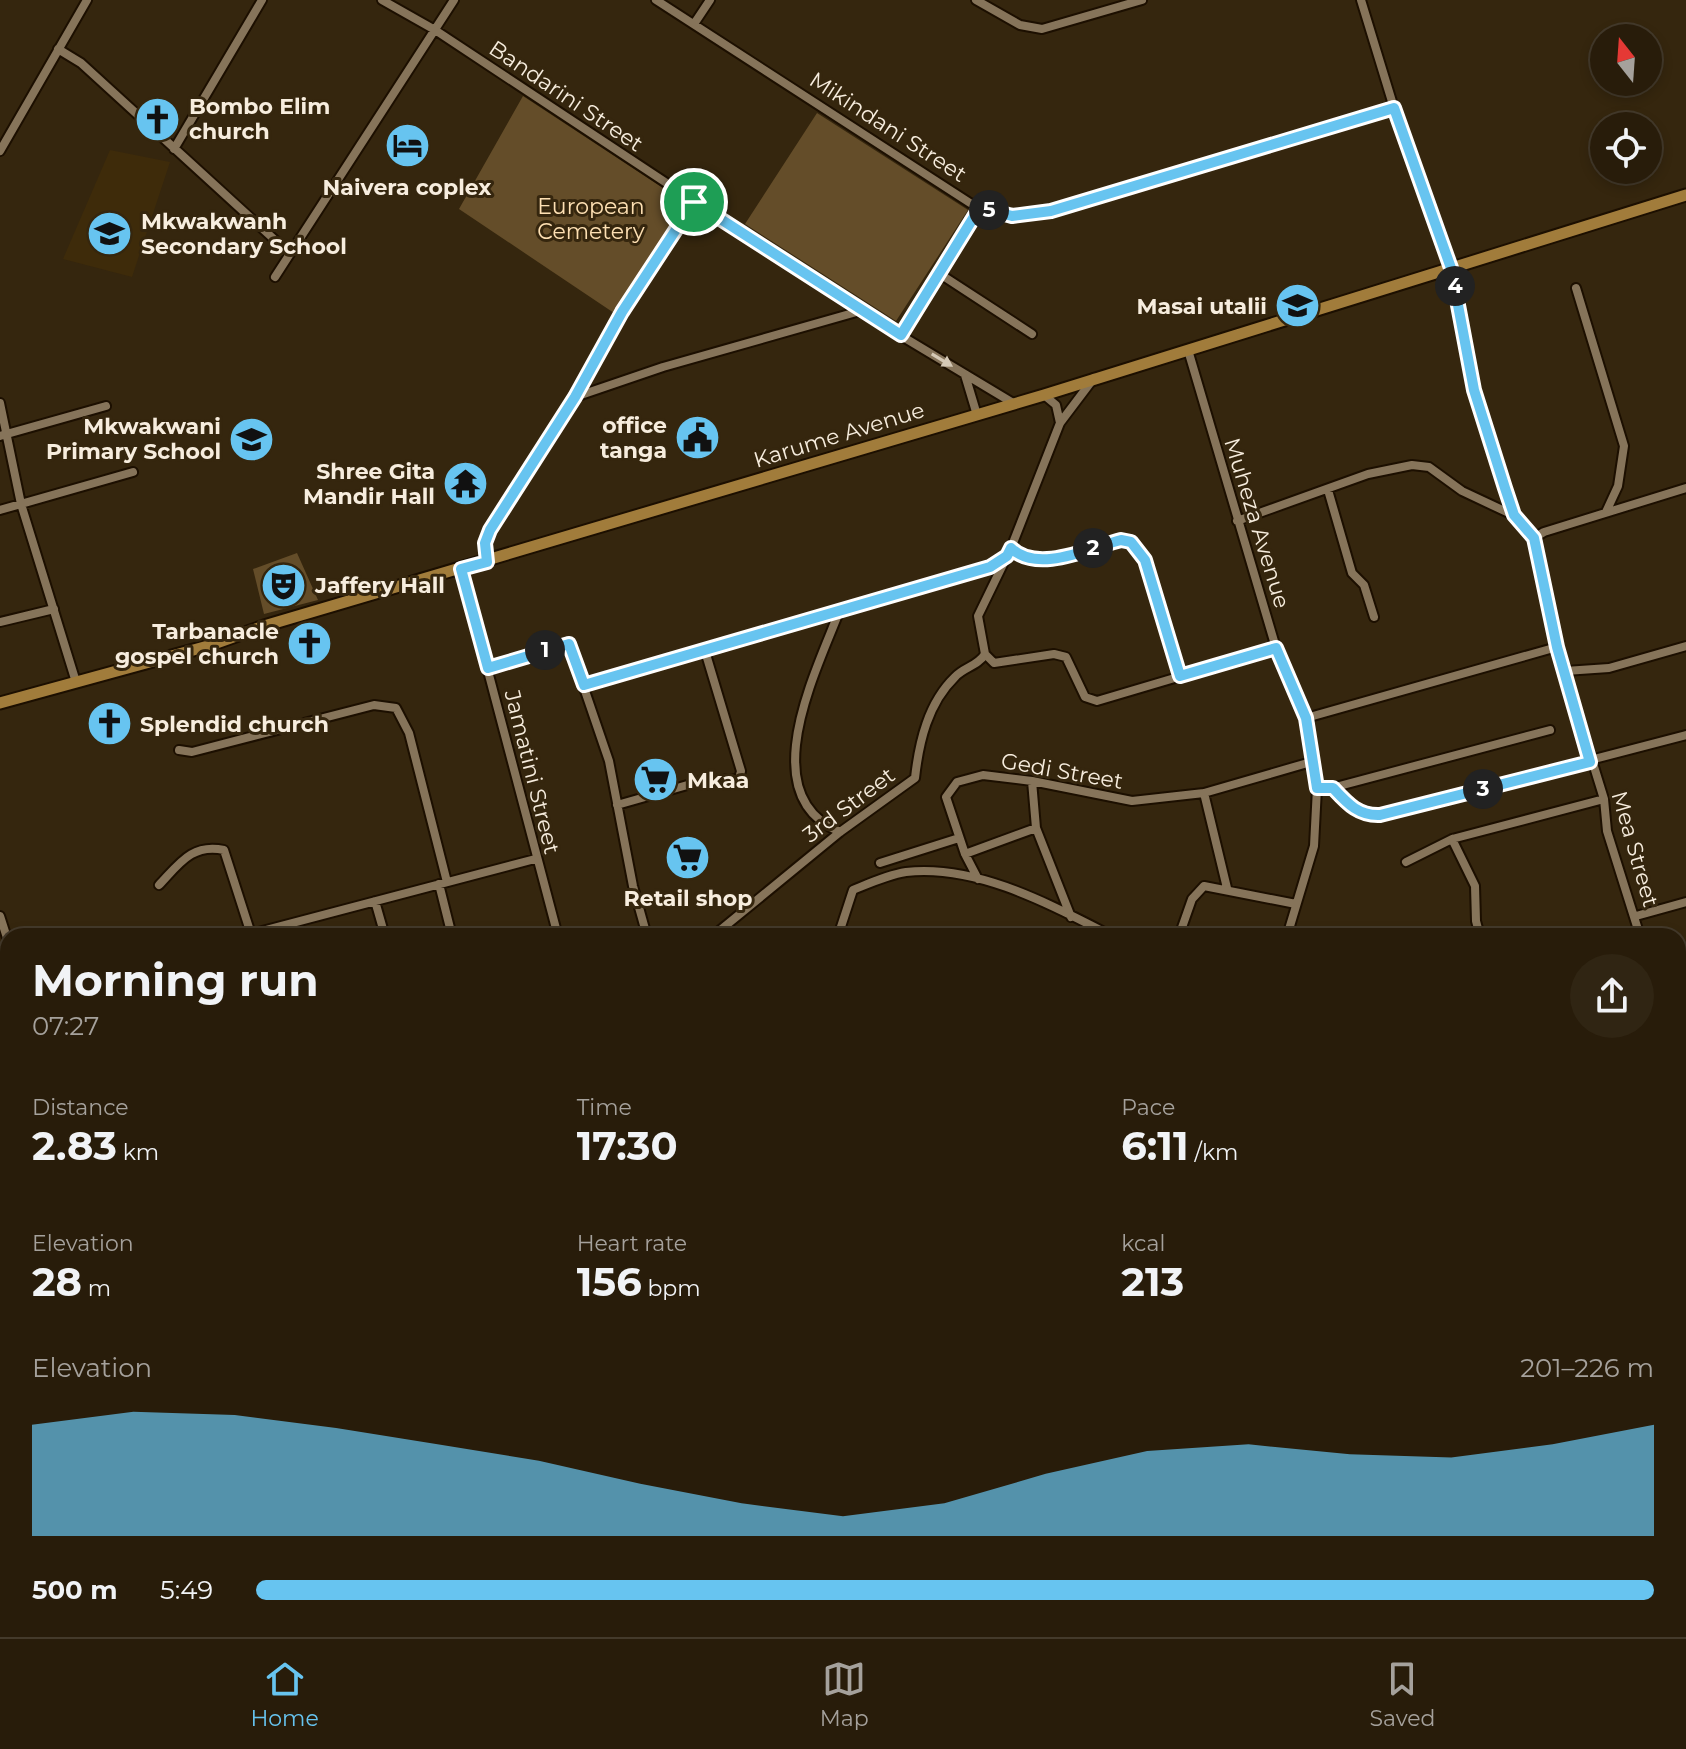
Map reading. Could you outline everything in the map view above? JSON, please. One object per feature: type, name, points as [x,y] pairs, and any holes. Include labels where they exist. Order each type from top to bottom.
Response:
[{"type":"main road","name":"Karume Avenue","points":[[0,703],[487,562],[1044,395],[1686,195]]},
{"type":"street","points":[[1,149],[87,0]]},
{"type":"street","points":[[174,149],[262,0]]},
{"type":"street","name":"Bandarini Street","points":[[382,0],[435,30],[860,311],[1013,403]]},
{"type":"street","points":[[275,277],[288,252],[454,0]]},
{"type":"street","name":"Mikindani Street","points":[[656,0],[980,207],[1012,216],[1051,211],[1394,108]]},
{"type":"street","points":[[694,24],[710,0]]},
{"type":"street","points":[[976,0],[1020,25],[1042,29],[1142,0]]},
{"type":"street","name":"Mea Street","points":[[1361,0],[1394,108],[1451,268],[1474,390],[1514,515],[1534,538],[1557,647],[1590,762],[1604,799],[1607,831],[1638,928]]},
{"type":"street","points":[[58,49],[81,63],[288,252]]},
{"type":"street","points":[[487,562],[485,543],[490,530],[575,397],[622,312],[694,202]]},
{"type":"street","points":[[901,335],[980,207]]},
{"type":"street","points":[[940,274],[1032,334]]},
{"type":"street","points":[[1576,288],[1624,446],[1618,486],[1606,512]]},
{"type":"street","points":[[575,397],[663,367],[860,311]]},
{"type":"street","name":"Muheza Avenue","points":[[1188,350],[1276,648],[1306,718],[1317,788],[1314,846],[1289,928]]},
{"type":"street","points":[[965,375],[977,415]]},
{"type":"street","points":[[1095,378],[1060,423],[1009,552],[978,616],[985,654],[994,663],[1054,654],[1066,657],[1088,701],[1276,648]]},
{"type":"street","points":[[1044,395],[1056,405],[1060,423]]},
{"type":"street","points":[[0,403],[4,435],[21,504],[76,682]]},
{"type":"street","points":[[4,435],[106,406]]},
{"type":"street","points":[[1237,521],[1368,474],[1412,465],[1429,467],[1462,491],[1514,515]]},
{"type":"street","points":[[0,510],[133,472]]},
{"type":"street","points":[[1534,538],[1686,488]]},
{"type":"street","points":[[1328,490],[1352,573],[1364,585],[1374,617]]},
{"type":"street","points":[[1009,552],[1041,560],[1121,540],[1131,542],[1145,560],[1180,676]]},
{"type":"street","points":[[584,685],[990,567],[1009,552]]},
{"type":"street","name":"Jamatini Street","points":[[461,569],[556,928]]},
{"type":"street","points":[[0,622],[54,609]]},
{"type":"street","points":[[839,612],[813,680],[792,761],[800,793],[819,823],[840,832]]},
{"type":"street","points":[[488,668],[569,644],[609,761],[645,928]]},
{"type":"street","points":[[1565,671],[1609,668],[1686,646]]},
{"type":"street","points":[[1306,718],[1557,647]]},
{"type":"street","points":[[617,805],[705,780],[739,779],[741,771],[705,651]]},
{"type":"street","name":"3rd Street","points":[[723,928],[840,832],[915,778],[920,740],[934,707],[955,676],[980,661],[985,654]]},
{"type":"street","points":[[179,750],[192,752],[374,705],[396,708],[409,733],[451,928]]},
{"type":"street","points":[[1317,788],[1333,788],[1550,730]]},
{"type":"street","points":[[1333,788],[1350,807],[1368,815],[1380,815],[1686,735]]},
{"type":"street","name":"Gedi Street","points":[[978,879],[965,854],[946,797],[957,782],[983,775],[1032,781],[1132,801],[1204,793],[1311,762]]},
{"type":"street","points":[[1032,781],[1036,828],[1071,917]]},
{"type":"street","points":[[1204,793],[1227,888]]},
{"type":"street","points":[[1406,862],[1452,839],[1604,799]]},
{"type":"street","points":[[965,854],[1036,828]]},
{"type":"street","points":[[880,863],[959,838]]},
{"type":"street","points":[[1452,839],[1475,886],[1479,928]]},
{"type":"street","points":[[159,885],[189,853],[205,848],[224,850],[245,928]]},
{"type":"street","points":[[273,928],[535,859]]},
{"type":"street","points":[[841,928],[853,890],[902,873],[932,872],[978,879],[1051,905],[1095,928]]},
{"type":"street","points":[[1182,928],[1197,890],[1204,886],[1227,888],[1296,904]]},
{"type":"street","points":[[375,901],[383,928]]},
{"type":"street","points":[[1636,916],[1686,902]]},
{"type":"shaded area","name":"Mkwakwanh Secondary School","points":[[110,150],[170,162],[132,277],[63,259]]},
{"type":"green space","name":"European Cemetery","points":[[523,96],[689,205],[617,315],[459,209]]},
{"type":"green space","points":[[817,113],[968,210],[896,321],[745,224]]},
{"type":"green space","name":"Jaffery Hall","points":[[297,553],[318,600],[264,614],[253,569]]},
{"type":"place","name":"Bombo Elim church","points":[[158,119]]},
{"type":"place","name":"Naivera coplex","points":[[407,146]]},
{"type":"place","name":"Mkwakwanh Secondary School","points":[[110,234]]},
{"type":"place","name":"Masai utalii","points":[[1298,306]]},
{"type":"place","name":"office tanga","points":[[698,438]]},
{"type":"place","name":"Mkwakwani Primary School","points":[[252,439]]},
{"type":"place","name":"Shree Gita Mandir Hall","points":[[466,484]]},
{"type":"place","name":"Jaffery Hall","points":[[284,585]]},
{"type":"place","name":"Tarbanacle gospel church","points":[[310,644]]},
{"type":"place","name":"Splendid church","points":[[109,724]]},
{"type":"place","name":"Mkaa","points":[[656,780]]},
{"type":"place","name":"Retail shop","points":[[688,857]]},
{"type":"route","points":[[1394,108],[1451,268],[1474,390],[1505,488],[1514,515],[1534,538],[1554,621],[1557,647],[1590,762],[1380,815],[1368,815],[1350,807],[1333,788],[1317,788],[1306,718],[1276,648],[1180,676],[1145,560],[1131,542],[1121,540],[1041,560],[1020,557],[1011,548],[1007,556],[990,567],[584,685],[569,644],[488,668],[461,569],[487,562],[485,543],[490,530],[575,397],[622,312],[694,202],[901,335],[980,207],[1012,216],[1051,211],[1394,108]]}]
